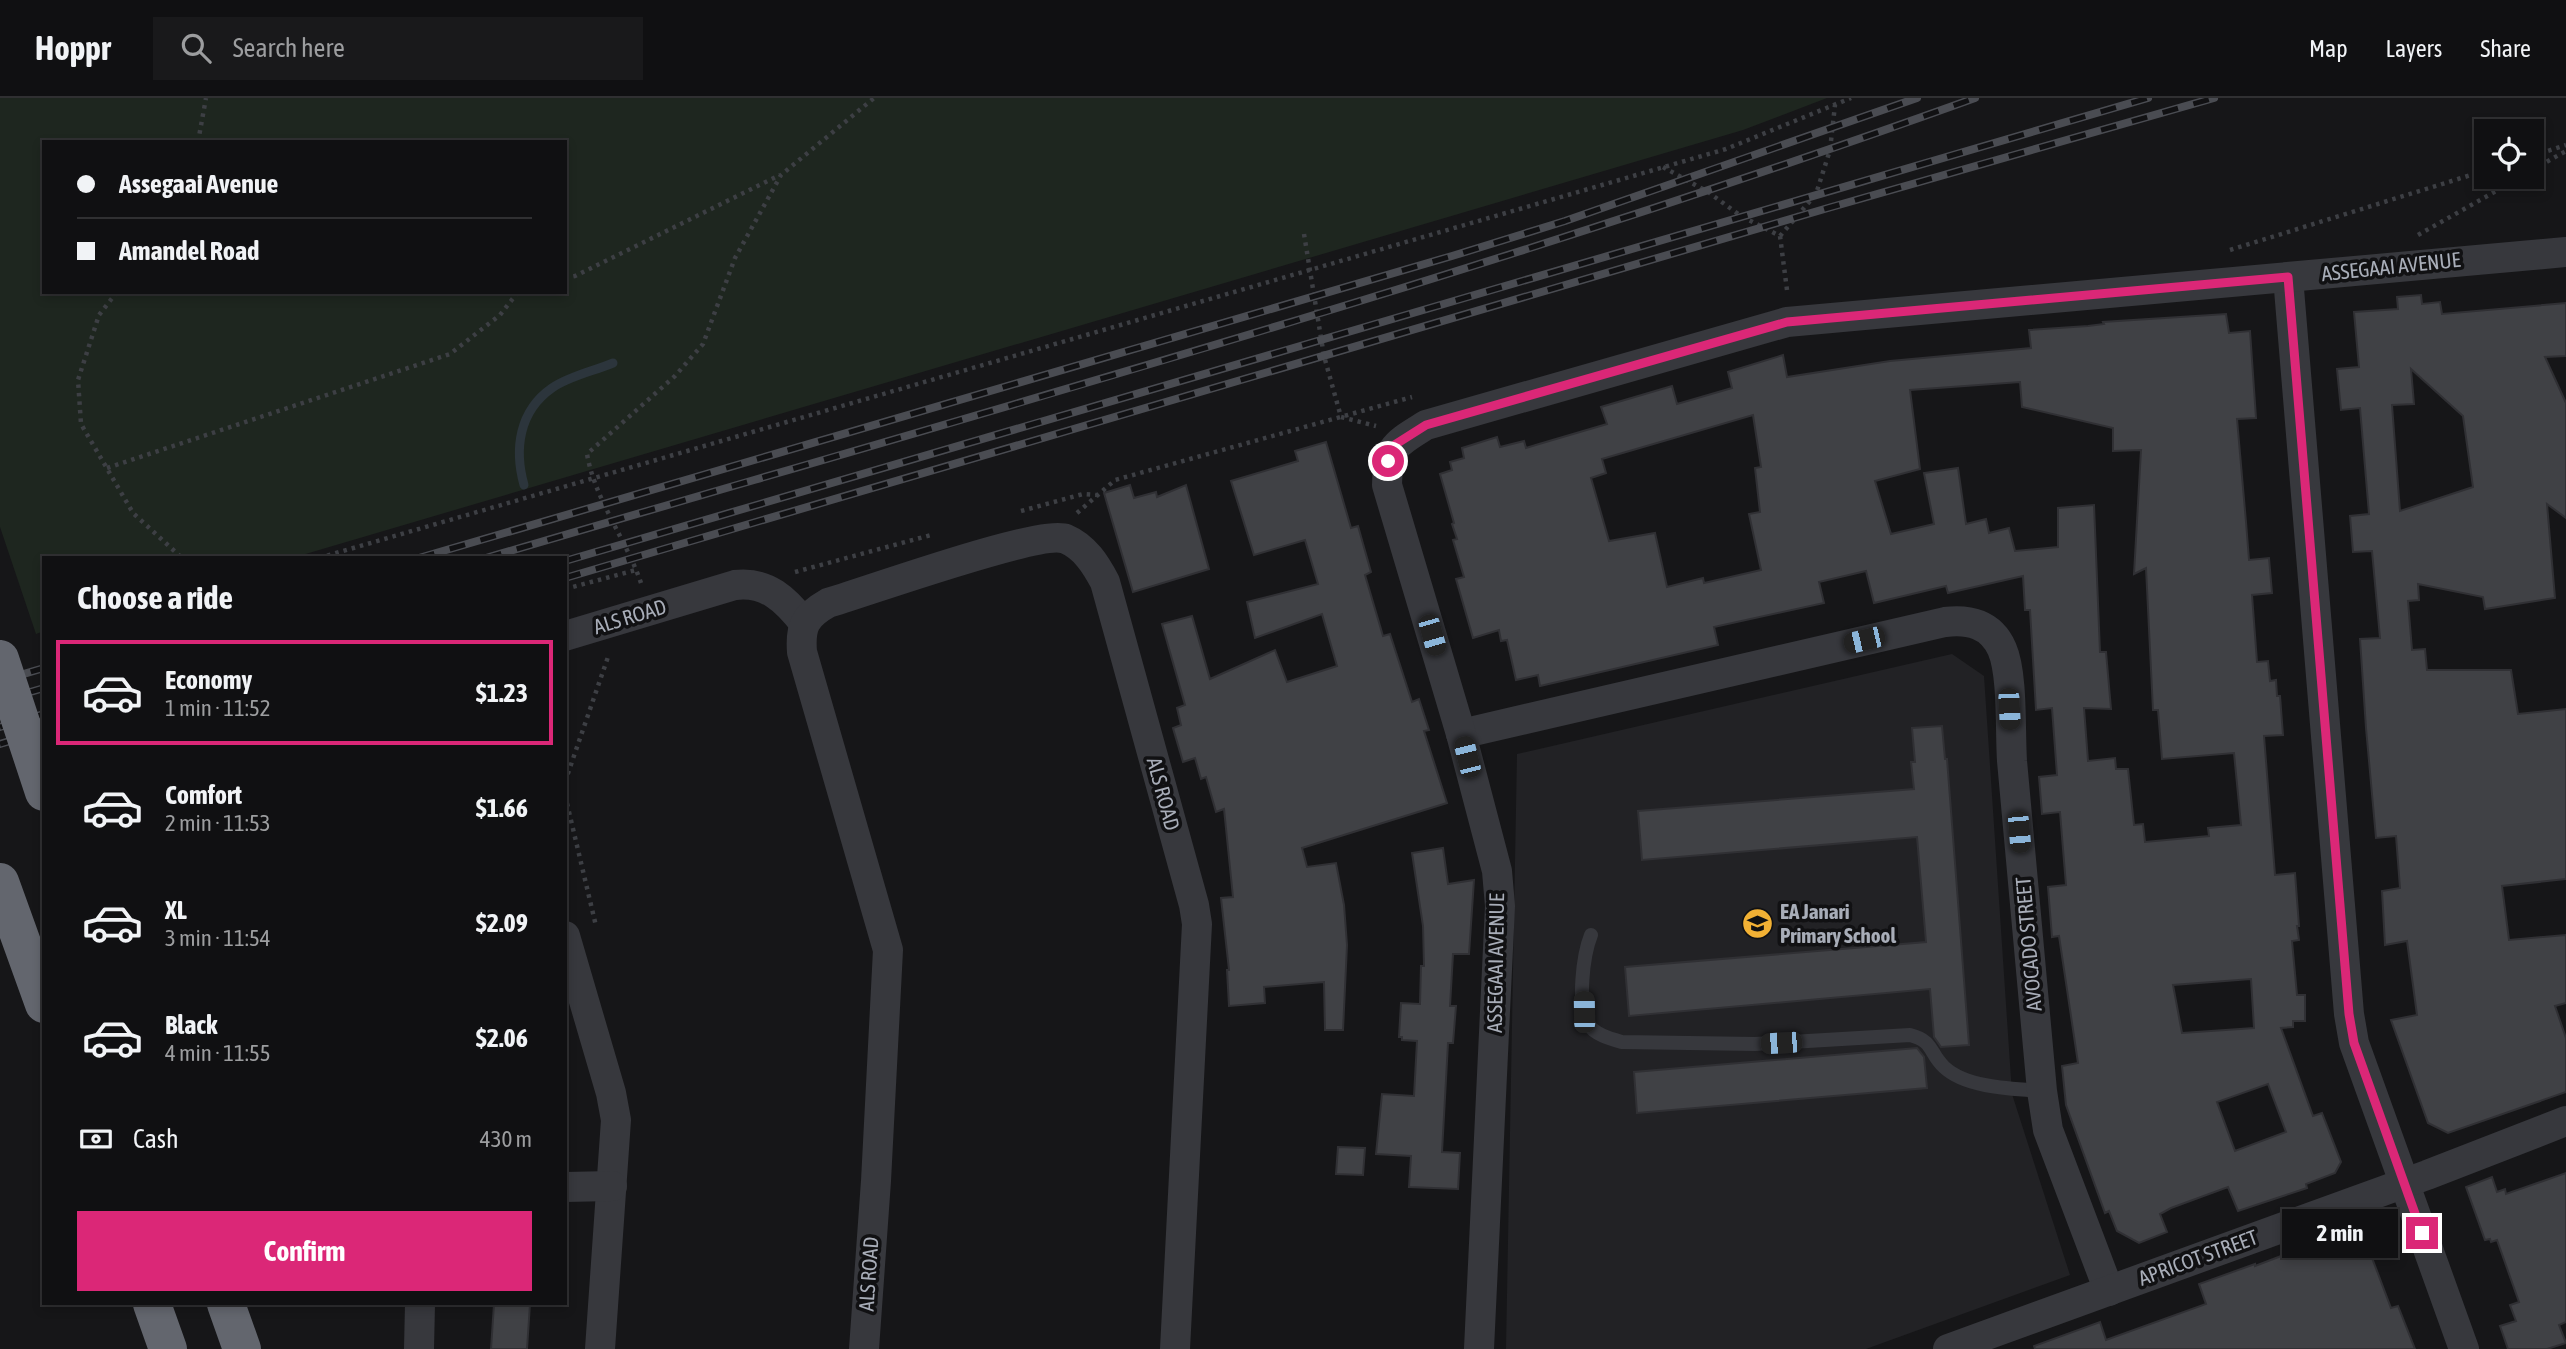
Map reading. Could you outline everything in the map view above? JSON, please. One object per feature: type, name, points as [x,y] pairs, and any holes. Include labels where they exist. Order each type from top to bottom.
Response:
[{"type":"highway","points":[[0,659],[42,786]]},
{"type":"highway","points":[[0,882],[42,998]]},
{"type":"highway","points":[[152,1305],[168,1349]]},
{"type":"highway","points":[[226,1305],[242,1349]]},
{"type":"street","name":"ASSEGAAI AVENUE","points":[[1479,1349],[1500,906],[1497,871],[1461,734],[1387,485],[1388,461],[1396,444],[1426,425],[1787,322],[2395,265],[2566,252]]},
{"type":"street","points":[[2288,277],[2349,1014],[2354,1043],[2464,1349]]},
{"type":"street","name":"ALS ROAD","points":[[864,1349],[883,1072],[888,950],[802,652],[804,623],[813,611],[828,603],[1026,541],[1065,538],[1092,558],[1105,582],[1197,924],[1175,1349]]},
{"type":"street","name":"ALS ROAD","points":[[567,635],[749,583],[767,588],[787,601],[804,623]]},
{"type":"street","name":"AVOCADO STREET","points":[[1461,734],[1945,622],[1963,620],[1981,625],[1993,635],[2006,662],[2042,1091],[2048,1130],[2109,1291]]},
{"type":"street","points":[[567,943],[616,1120],[600,1349]]},
{"type":"street","name":"APRICOT STREET","points":[[1948,1349],[2566,1121]]},
{"type":"street","points":[[567,1187],[612,1186]]},
{"type":"street","points":[[419,1349],[420,1305]]},
{"type":"lane","points":[[1591,936],[1583,967],[1584,1012],[1589,1026],[1602,1036],[1622,1042],[1755,1044],[1910,1035],[1922,1038],[1928,1043],[1942,1066],[1954,1075],[1997,1087],[2042,1091]]},
{"type":"path","points":[[198,140],[206,98]]},
{"type":"path","points":[[567,278],[781,175],[874,98]]},
{"type":"path","points":[[326,556],[1726,149],[1851,98]]},
{"type":"path","points":[[1787,290],[1780,236],[1816,194],[1830,150],[1835,104]]},
{"type":"path","points":[[2544,152],[2566,145]]},
{"type":"path","points":[[2544,163],[2566,151]]},
{"type":"path","points":[[1663,167],[1708,192],[1741,216],[1780,236]]},
{"type":"path","points":[[651,612],[636,570],[591,479],[587,454],[674,376],[703,344],[735,258],[781,175]]},
{"type":"path","points":[[2395,265],[2392,249],[2500,189]]},
{"type":"path","points":[[1304,234],[1324,356],[1341,417]]},
{"type":"path","points":[[115,294],[99,314],[78,380],[81,424],[133,513],[180,556]]},
{"type":"path","points":[[107,468],[450,354],[500,315],[516,294]]},
{"type":"path","points":[[567,588],[636,570]]},
{"type":"path","points":[[567,776],[620,621]]},
{"type":"shaded area","points":[[0,98],[1827,98],[1743,130],[299,556],[42,556],[42,632],[36,634],[0,527]]},
{"type":"shaded area","name":"EA Janari Primary School","points":[[1952,654],[1984,676],[2012,1094],[2070,1275],[1866,1349],[1506,1349],[1517,754]]},
{"type":"building","points":[[2421,295],[2422,304],[2440,302],[2442,314],[2566,303],[2566,356],[2545,357],[2566,403],[2566,518],[2547,504],[2555,598],[2485,609],[2483,597],[2418,584],[2419,600],[2408,601],[2412,650],[2425,649],[2427,670],[2511,670],[2518,714],[2566,709],[2566,879],[2502,886],[2509,940],[2566,935],[2566,1003],[2555,1006],[2566,1038],[2566,1092],[2448,1133],[2428,1123],[2391,1020],[2417,1015],[2407,941],[2385,945],[2382,891],[2400,888],[2396,836],[2376,838],[2360,639],[2380,638],[2372,551],[2353,552],[2350,516],[2369,514],[2360,408],[2341,410],[2337,369],[2359,367],[2354,312],[2398,309],[2397,297]],"holes":[[[2411,369],[2463,416],[2473,487],[2400,511],[2392,405],[2414,404]]]},
{"type":"building","points":[[2226,314],[2229,333],[2250,331],[2256,418],[2237,419],[2249,560],[2269,558],[2272,593],[2252,595],[2257,662],[2268,661],[2270,681],[2276,680],[2277,696],[2280,696],[2283,735],[2264,736],[2275,875],[2295,873],[2299,940],[2292,941],[2297,995],[2305,995],[2305,1021],[2293,1021],[2293,1027],[2281,1028],[2313,1116],[2322,1113],[2341,1162],[2335,1173],[2306,1184],[2307,1188],[2238,1211],[2228,1187],[2171,1208],[2160,1214],[2167,1232],[2139,1243],[2117,1231],[2109,1211],[2105,1213],[2066,1105],[2062,1066],[2078,1063],[2059,936],[2052,937],[2048,887],[2066,885],[2060,812],[2042,814],[2039,777],[2057,775],[2052,708],[2036,710],[2030,610],[2025,610],[2023,576],[1948,593],[1946,586],[1874,603],[1866,571],[1819,582],[1824,603],[1714,627],[1718,645],[1540,686],[1538,675],[1516,680],[1507,640],[1501,641],[1499,630],[1473,638],[1456,579],[1464,577],[1453,540],[1457,539],[1452,524],[1454,523],[1440,474],[1452,470],[1450,462],[1464,458],[1462,448],[1497,437],[1500,447],[1524,441],[1526,448],[1607,424],[1601,407],[1672,386],[1677,404],[1732,388],[1728,372],[1783,355],[1787,377],[1890,361],[2031,348],[2029,330],[2088,326],[2104,324],[2103,322]],"holes":[[[2020,382],[2022,407],[2113,428],[2113,451],[2141,450],[2134,574],[2146,568],[2153,710],[2158,710],[2162,759],[2234,753],[2241,825],[2208,828],[2209,836],[2145,842],[2143,824],[2134,825],[2128,769],[2116,769],[2115,758],[2088,761],[2084,708],[2111,709],[2106,652],[2100,652],[2094,505],[2058,508],[2058,547],[2015,551],[2009,528],[1989,533],[1986,519],[1966,524],[1958,468],[1924,473],[1934,524],[1891,534],[1875,481],[1920,469],[1910,390]],[[1753,415],[1761,467],[1755,468],[1760,512],[1749,514],[1761,570],[1704,583],[1703,578],[1667,587],[1655,533],[1609,541],[1591,478],[1606,473],[1602,459]],[[2251,979],[2254,1028],[2182,1033],[2173,985]],[[2268,1084],[2286,1132],[2235,1151],[2217,1102]]]},
{"type":"building","points":[[1326,442],[1351,528],[1358,526],[1371,572],[1365,575],[1383,636],[1390,634],[1412,702],[1419,699],[1429,730],[1424,731],[1447,803],[1302,848],[1307,867],[1336,863],[1344,905],[1347,945],[1343,1030],[1325,1030],[1324,982],[1264,987],[1265,1003],[1229,1006],[1229,970],[1221,898],[1233,897],[1224,809],[1216,812],[1206,777],[1201,779],[1195,758],[1183,762],[1173,728],[1181,725],[1177,708],[1185,705],[1162,624],[1192,616],[1210,679],[1275,650],[1287,682],[1337,666],[1322,614],[1255,638],[1247,602],[1318,584],[1305,540],[1254,555],[1231,481],[1298,461],[1295,451]]},
{"type":"building","points":[[1130,485],[1134,498],[1156,492],[1157,497],[1186,485],[1209,569],[1133,592],[1104,493]]},
{"type":"building","points":[[1942,726],[1947,759],[1969,1045],[1941,1047],[1934,1037],[1930,989],[1629,1016],[1625,967],[1926,942],[1917,837],[1642,860],[1638,811],[1914,789],[1911,762],[1915,762],[1912,728]]},
{"type":"building","points":[[1443,848],[1448,884],[1474,880],[1469,954],[1453,954],[1450,1006],[1456,1006],[1453,1043],[1448,1043],[1442,1152],[1460,1153],[1458,1189],[1409,1187],[1411,1156],[1376,1154],[1382,1094],[1414,1096],[1417,1041],[1402,1040],[1402,1037],[1399,1037],[1401,1003],[1420,1004],[1421,966],[1424,966],[1423,926],[1412,853]]},
{"type":"building","points":[[1917,1048],[1924,1057],[1927,1088],[1637,1113],[1634,1072]]},
{"type":"building","points":[[1338,1147],[1365,1148],[1363,1175],[1336,1174]]},
{"type":"building","points":[[2566,1173],[2566,1322],[2559,1325],[2566,1343],[2547,1349],[2508,1349],[2500,1326],[2516,1321],[2510,1305],[2519,1302],[2497,1240],[2485,1240],[2466,1187],[2492,1177],[2497,1192],[2505,1189],[2506,1194]]},
{"type":"building","points":[[2333,1236],[2366,1242],[2391,1308],[2398,1306],[2415,1349],[2035,1349],[2034,1346],[2100,1322],[2106,1340],[2206,1304],[2199,1284]]},
{"type":"building","points":[[494,1305],[530,1305],[527,1349],[491,1349]]},
{"type":"waterway","points":[[524,485],[520,445],[526,419],[532,408],[541,397],[559,384],[613,363]]},
{"type":"railway","points":[[426,556],[1452,256],[1565,221],[1917,98]]},
{"type":"railway","points":[[493,556],[1047,395],[1420,282],[1606,224],[1975,98]]},
{"type":"railway","points":[[567,560],[2148,98]]},
{"type":"railway","points":[[567,577],[1828,208],[2214,98]]},
{"type":"railway","points":[[0,681],[42,669]]},
{"type":"railway","points":[[0,701],[42,689]]},
{"type":"railway","points":[[0,727],[42,715]]},
{"type":"railway","points":[[0,744],[42,732]]},
{"type":"place","name":"EA Janari Primary School","points":[[1757,924]]},
{"type":"route","points":[[1388,461],[1396,444],[1426,425],[1787,322],[2288,277],[2349,1014],[2354,1043],[2422,1233]]}]
